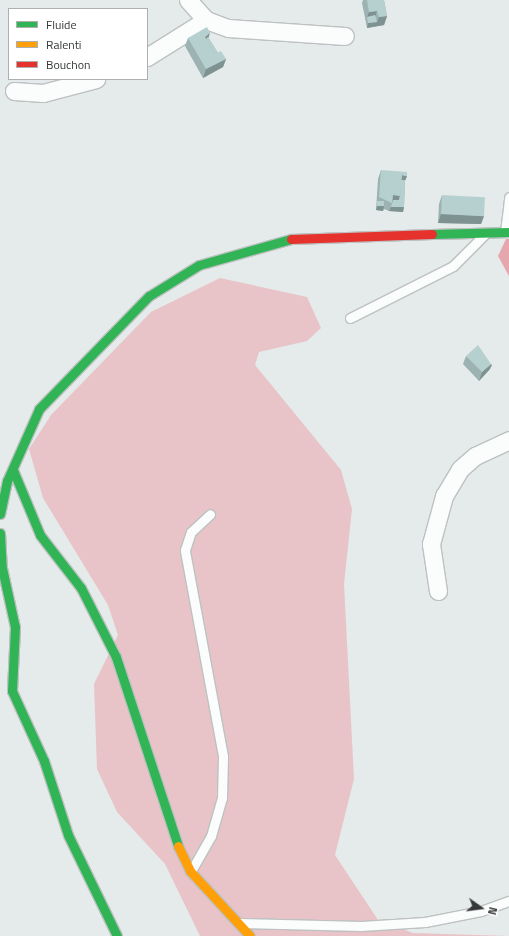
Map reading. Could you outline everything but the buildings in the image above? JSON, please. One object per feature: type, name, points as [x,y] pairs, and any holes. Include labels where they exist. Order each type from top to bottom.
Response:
[{"type":"street","points":[[188,0],[206,20],[228,28],[345,36]]},
{"type":"street","points":[[148,56],[206,20]]},
{"type":"street","points":[[14,91],[43,93],[92,80]]},
{"type":"street","points":[[0,514],[7,478],[39,409],[149,296],[199,265],[283,239],[485,234],[507,232]]},
{"type":"street","points":[[438,591],[431,544],[444,496],[460,469],[475,456],[509,440]]},
{"type":"street","points":[[7,478],[40,535],[82,588],[116,656],[181,855],[190,871],[250,936]]},
{"type":"street","points":[[0,533],[2,568],[15,627],[12,691],[44,761],[68,835],[117,936]]},
{"type":"lane","points":[[507,232],[509,197]]},
{"type":"lane","points":[[350,318],[453,266],[485,234]]},
{"type":"lane","points":[[190,871],[211,836],[222,798],[223,756],[185,550],[191,532],[210,514]]},
{"type":"lane","points":[[238,923],[361,926],[425,922],[481,911],[509,901]]},
{"type":"shaded area","points":[[506,239],[509,239],[509,276],[498,256]]},
{"type":"shaded area","points":[[220,278],[307,297],[321,328],[307,341],[259,352],[255,365],[341,470],[352,509],[344,584],[354,779],[335,855],[378,920],[413,933],[509,936],[200,936],[165,864],[117,812],[97,769],[94,684],[118,635],[108,605],[43,498],[29,449],[51,415],[151,312]]},
{"type":"traffic: fast","points":[[432,234],[509,232]]},
{"type":"traffic: fast","points":[[0,514],[7,481],[39,409],[149,296],[199,265],[291,239]]},
{"type":"traffic: fast","points":[[13,470],[40,535],[81,588],[116,657],[178,846]]},
{"type":"traffic: fast","points":[[0,533],[2,568],[15,627],[12,691],[44,761],[68,835],[117,936]]},
{"type":"traffic: slow","points":[[178,846],[190,871],[250,936]]},
{"type":"traffic: jam","points":[[291,239],[432,234]]}]
